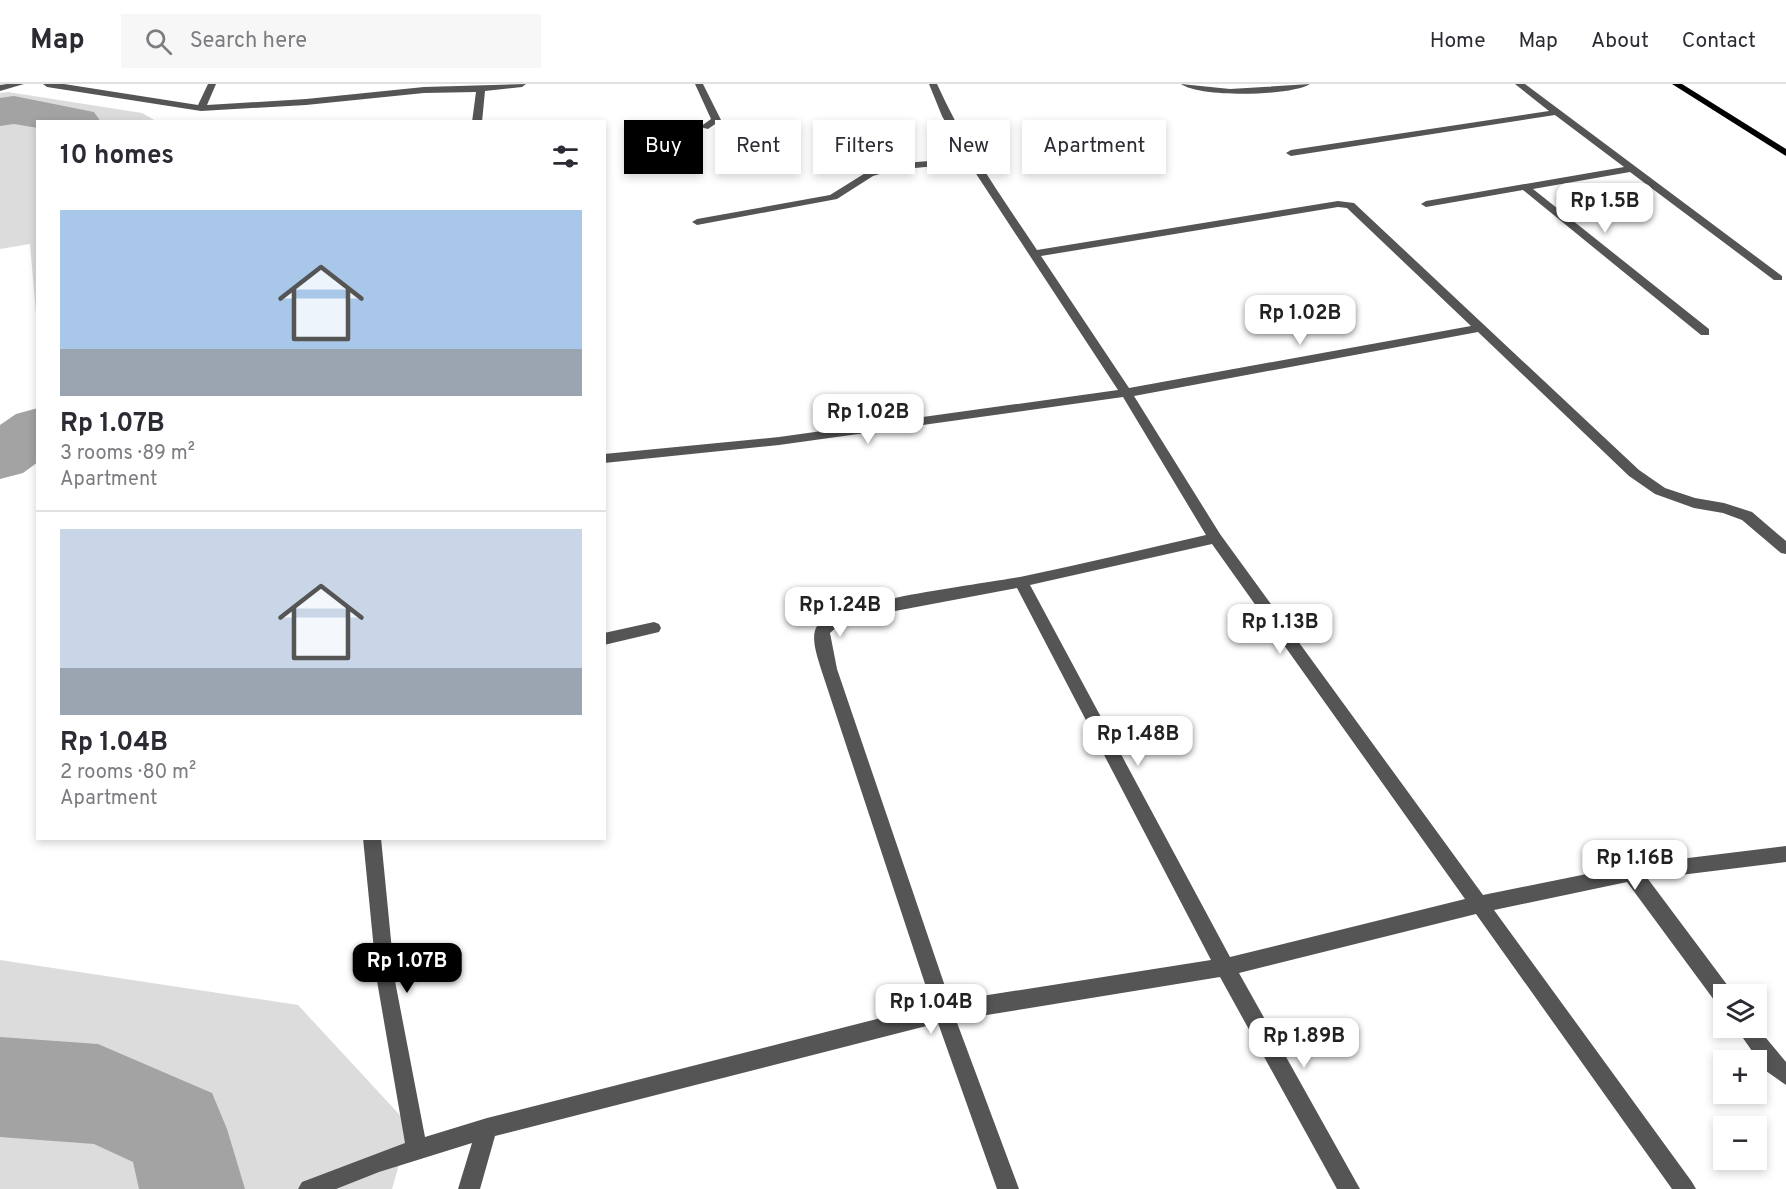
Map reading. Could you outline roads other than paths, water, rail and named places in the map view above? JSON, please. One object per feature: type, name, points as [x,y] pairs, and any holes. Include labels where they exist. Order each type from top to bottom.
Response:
[{"type":"main road","points":[[1676,84],[1786,153]]},
{"type":"street","points":[[0,88],[20,84]]},
{"type":"street","points":[[47,84],[201,108],[306,102],[424,87],[482,89],[522,84]]},
{"type":"street","points":[[201,108],[212,84]]},
{"type":"street","points":[[699,84],[716,120],[705,127]]},
{"type":"street","points":[[933,84],[949,120]]},
{"type":"street","points":[[1185,84],[1214,92],[1239,92],[1306,84]]},
{"type":"street","points":[[1520,84],[1778,278]]},
{"type":"street","points":[[477,120],[482,89]]},
{"type":"street","points":[[1291,153],[1557,112]]},
{"type":"street","points":[[697,222],[833,197],[870,174],[892,167],[927,164]]},
{"type":"street","points":[[1426,204],[1634,168]]},
{"type":"street","points":[[981,174],[1126,393],[1215,538],[1685,1189]]},
{"type":"street","points":[[1525,187],[1705,332]]},
{"type":"street","points":[[1035,254],[1346,204],[1357,209],[1634,473],[1660,490],[1747,516],[1786,549]]},
{"type":"street","points":[[606,459],[779,441],[1126,393],[1480,328]]},
{"type":"street","points":[[1008,1189],[944,1012],[829,669],[822,631],[835,620],[857,612],[1021,582],[1215,538]]},
{"type":"street","points":[[1021,582],[1225,967],[1349,1189]]},
{"type":"street","points":[[606,639],[654,628]]},
{"type":"street","points":[[372,840],[386,981],[417,1150]]},
{"type":"street","points":[[309,1189],[379,1162],[487,1128],[944,1012],[1225,967],[1480,904],[1631,873],[1786,854]]},
{"type":"street","points":[[1631,873],[1715,984]]},
{"type":"street","points":[[1753,1038],[1773,1065],[1786,1075]]},
{"type":"street","points":[[469,1189],[487,1128]]},
{"type":"waterway","points":[[0,112],[14,110],[67,120]]},
{"type":"waterway","points":[[0,457],[36,430]]},
{"type":"waterway","points":[[0,1087],[98,1094],[176,1129],[192,1189]]}]
